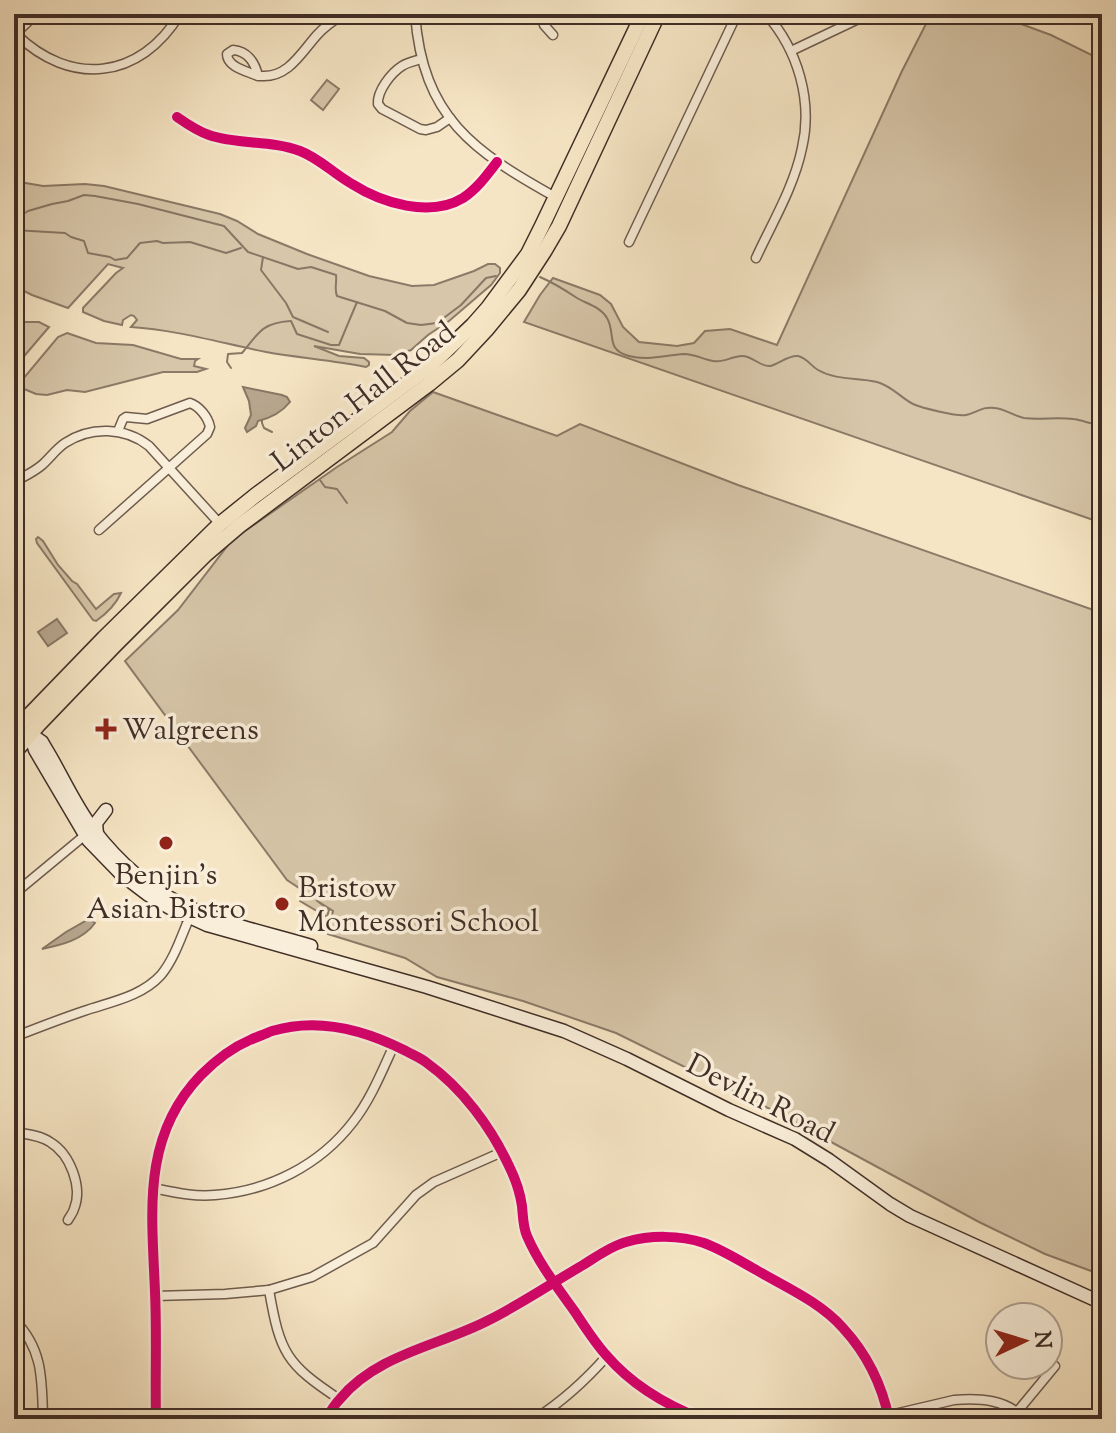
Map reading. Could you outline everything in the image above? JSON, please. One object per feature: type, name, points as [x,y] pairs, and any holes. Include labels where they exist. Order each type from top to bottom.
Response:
[{"type":"main road","name":"Linton Hall Road","points":[[20,726],[114,646],[205,555],[239,526],[429,384],[458,360],[486,330],[519,290],[552,238],[562,202],[643,14]]},
{"type":"main road","name":"Linton Hall Road","points":[[14,753],[20,726],[188,554],[256,495],[429,367],[488,308],[562,202],[658,14]]},
{"type":"main road","name":"Devlin Road","points":[[20,726],[42,742],[91,835]]},
{"type":"main road","name":"Devlin Road","points":[[20,726],[105,859],[159,903],[381,968],[427,987],[564,1031],[795,1139],[910,1216],[1102,1303]]},
{"type":"main road","points":[[79,808],[90,812],[106,810],[91,835]]},
{"type":"street","points":[[36,14],[15,34],[35,51],[60,63],[89,69],[125,64],[145,54],[164,37],[180,14]]},
{"type":"street","points":[[258,76],[282,73],[320,31],[344,14]]},
{"type":"street","points":[[415,14],[421,59],[434,91],[450,118],[470,141],[497,162],[562,202]]},
{"type":"street","points":[[541,14],[544,25],[553,35]]},
{"type":"street","points":[[629,242],[737,14]]},
{"type":"street","points":[[756,258],[790,185],[805,127],[804,92],[797,65],[782,34],[766,14]]},
{"type":"street","points":[[791,51],[869,14]]},
{"type":"street","points":[[421,59],[399,68],[378,95],[378,104],[420,129],[432,129],[450,118]]},
{"type":"street","points":[[177,117],[196,130],[220,138],[302,151],[354,186],[405,205],[431,207],[453,203],[474,190],[497,162]]},
{"type":"street","points":[[99,530],[209,430],[209,421],[197,406],[190,403],[147,419],[126,417],[118,431]]},
{"type":"street","points":[[14,482],[40,467],[71,439],[97,432],[118,431],[140,438],[149,446],[220,524]]},
{"type":"street","points":[[14,894],[91,835]]},
{"type":"street","points":[[14,1037],[120,1000],[150,984],[167,966],[191,914]]},
{"type":"street","points":[[156,1419],[151,1216],[159,1151],[170,1116],[215,1060],[243,1043],[275,1030],[311,1025],[346,1028],[376,1036],[426,1061],[457,1089],[480,1117],[510,1167],[519,1193],[525,1233],[553,1283],[607,1356],[653,1396],[702,1419]]},
{"type":"street","points":[[153,1188],[213,1195],[244,1191],[278,1180],[305,1166],[330,1147],[354,1120],[394,1045]]},
{"type":"street","points":[[14,1132],[51,1142],[64,1155],[74,1175],[77,1194],[75,1208],[68,1220]]},
{"type":"street","points":[[155,1296],[269,1290],[312,1277],[373,1243],[416,1195],[434,1182],[502,1152]]},
{"type":"street","points":[[326,1419],[339,1399],[377,1368],[406,1353],[488,1321],[624,1242],[672,1237],[702,1242],[729,1254],[821,1308],[842,1326],[870,1365],[889,1417]]},
{"type":"street","points":[[269,1290],[279,1338],[286,1354],[298,1369],[339,1399]]},
{"type":"street","points":[[14,1320],[34,1345],[41,1379],[43,1419]]},
{"type":"street","points":[[535,1419],[558,1405],[586,1381],[607,1356]]},
{"type":"street","points":[[873,1419],[968,1399],[985,1399],[1005,1405],[1020,1415],[1044,1381]]},
{"type":"shaded area","points":[[931,14],[994,14],[1051,35],[1102,60],[1102,523],[524,322],[553,278],[600,295],[611,304],[623,327],[639,342],[677,346],[694,343],[705,331],[730,329],[777,345]]},
{"type":"shaded area","points":[[327,80],[339,89],[323,110],[311,100]]},
{"type":"shaded area","points":[[14,181],[43,186],[104,186],[220,214],[307,254],[369,276],[412,286],[434,285],[488,264],[495,264],[500,268],[500,273],[491,285],[411,350],[396,355],[360,354],[314,346],[339,356],[364,358],[369,362],[366,367],[131,327],[137,320],[131,315],[123,320],[122,325],[83,312],[83,308],[123,268],[108,264],[68,308],[14,286]]},
{"type":"shaded area","points":[[14,318],[49,327],[14,368]]},
{"type":"shaded area","points":[[67,333],[96,343],[133,345],[181,359],[198,359],[194,366],[206,369],[163,372],[85,392],[67,390],[47,395],[17,386],[58,337]]},
{"type":"shaded area","points":[[243,387],[282,395],[290,402],[276,414],[258,421],[247,432],[245,428],[251,415]]},
{"type":"shaded area","points":[[433,392],[557,436],[580,424],[738,485],[1102,613],[1102,1275],[1045,1254],[979,1222],[772,1110],[616,1033],[523,1001],[437,977],[405,958],[328,934],[333,911],[316,900],[329,910],[327,917],[300,901],[302,890],[287,880],[125,661],[178,610],[232,540],[392,432],[410,411]]},
{"type":"shaded area","points":[[38,537],[96,609],[114,594],[121,593],[96,621],[37,543]]},
{"type":"shaded area","points":[[57,619],[67,633],[48,646],[38,632]]},
{"type":"shaded area","points":[[89,919],[95,923],[78,938],[42,949],[66,932]]},
{"type":"waterway","points":[[14,220],[28,211],[84,195],[138,204],[224,226],[248,252],[298,269],[311,267],[336,275],[337,296],[385,311],[407,323],[421,325],[437,323],[461,305],[486,278],[496,276]]},
{"type":"waterway","points":[[14,230],[65,233],[84,241],[88,253],[115,260],[127,258],[140,243],[157,241],[190,242],[226,253],[241,248]]},
{"type":"waterway","points":[[263,257],[261,270],[293,317],[328,332]]},
{"type":"waterway","points":[[540,277],[601,311],[610,324],[617,350],[629,356],[650,358],[688,354],[717,361],[742,356],[770,366],[798,356],[825,373],[877,382],[913,404],[940,412],[966,415],[995,408],[1024,418],[1073,419],[1102,425]]},
{"type":"waterway","points":[[291,321],[297,334],[339,345],[357,302]]},
{"type":"waterway","points":[[231,368],[227,362],[228,354],[242,353],[266,327],[290,321]]},
{"type":"waterway","points":[[262,420],[264,428],[272,432]]},
{"type":"waterway","points":[[320,480],[325,487],[337,489],[347,503]]},
{"type":"cycle path","points":[[177,117],[200,131],[220,138],[300,151],[364,191],[406,206],[436,207],[463,198],[497,162]]},
{"type":"cycle path","points":[[156,1419],[152,1205],[159,1150],[168,1124],[201,1075],[224,1055],[272,1031],[307,1025],[341,1028],[374,1037],[425,1061],[452,1084],[474,1109],[502,1151],[517,1185],[525,1229],[532,1246],[594,1340],[639,1385],[663,1401],[702,1419]]},
{"type":"cycle path","points":[[326,1419],[355,1384],[390,1361],[489,1320],[615,1246],[645,1238],[665,1237],[695,1240],[718,1249],[803,1296],[834,1319],[866,1359],[882,1394],[889,1419]]},
{"type":"place","name":"Walgreens","points":[[106,729]]},
{"type":"place","name":"Benjin's Asian Bistro","points":[[166,843]]},
{"type":"place","name":"Bristow Montessori School","points":[[282,904]]}]
